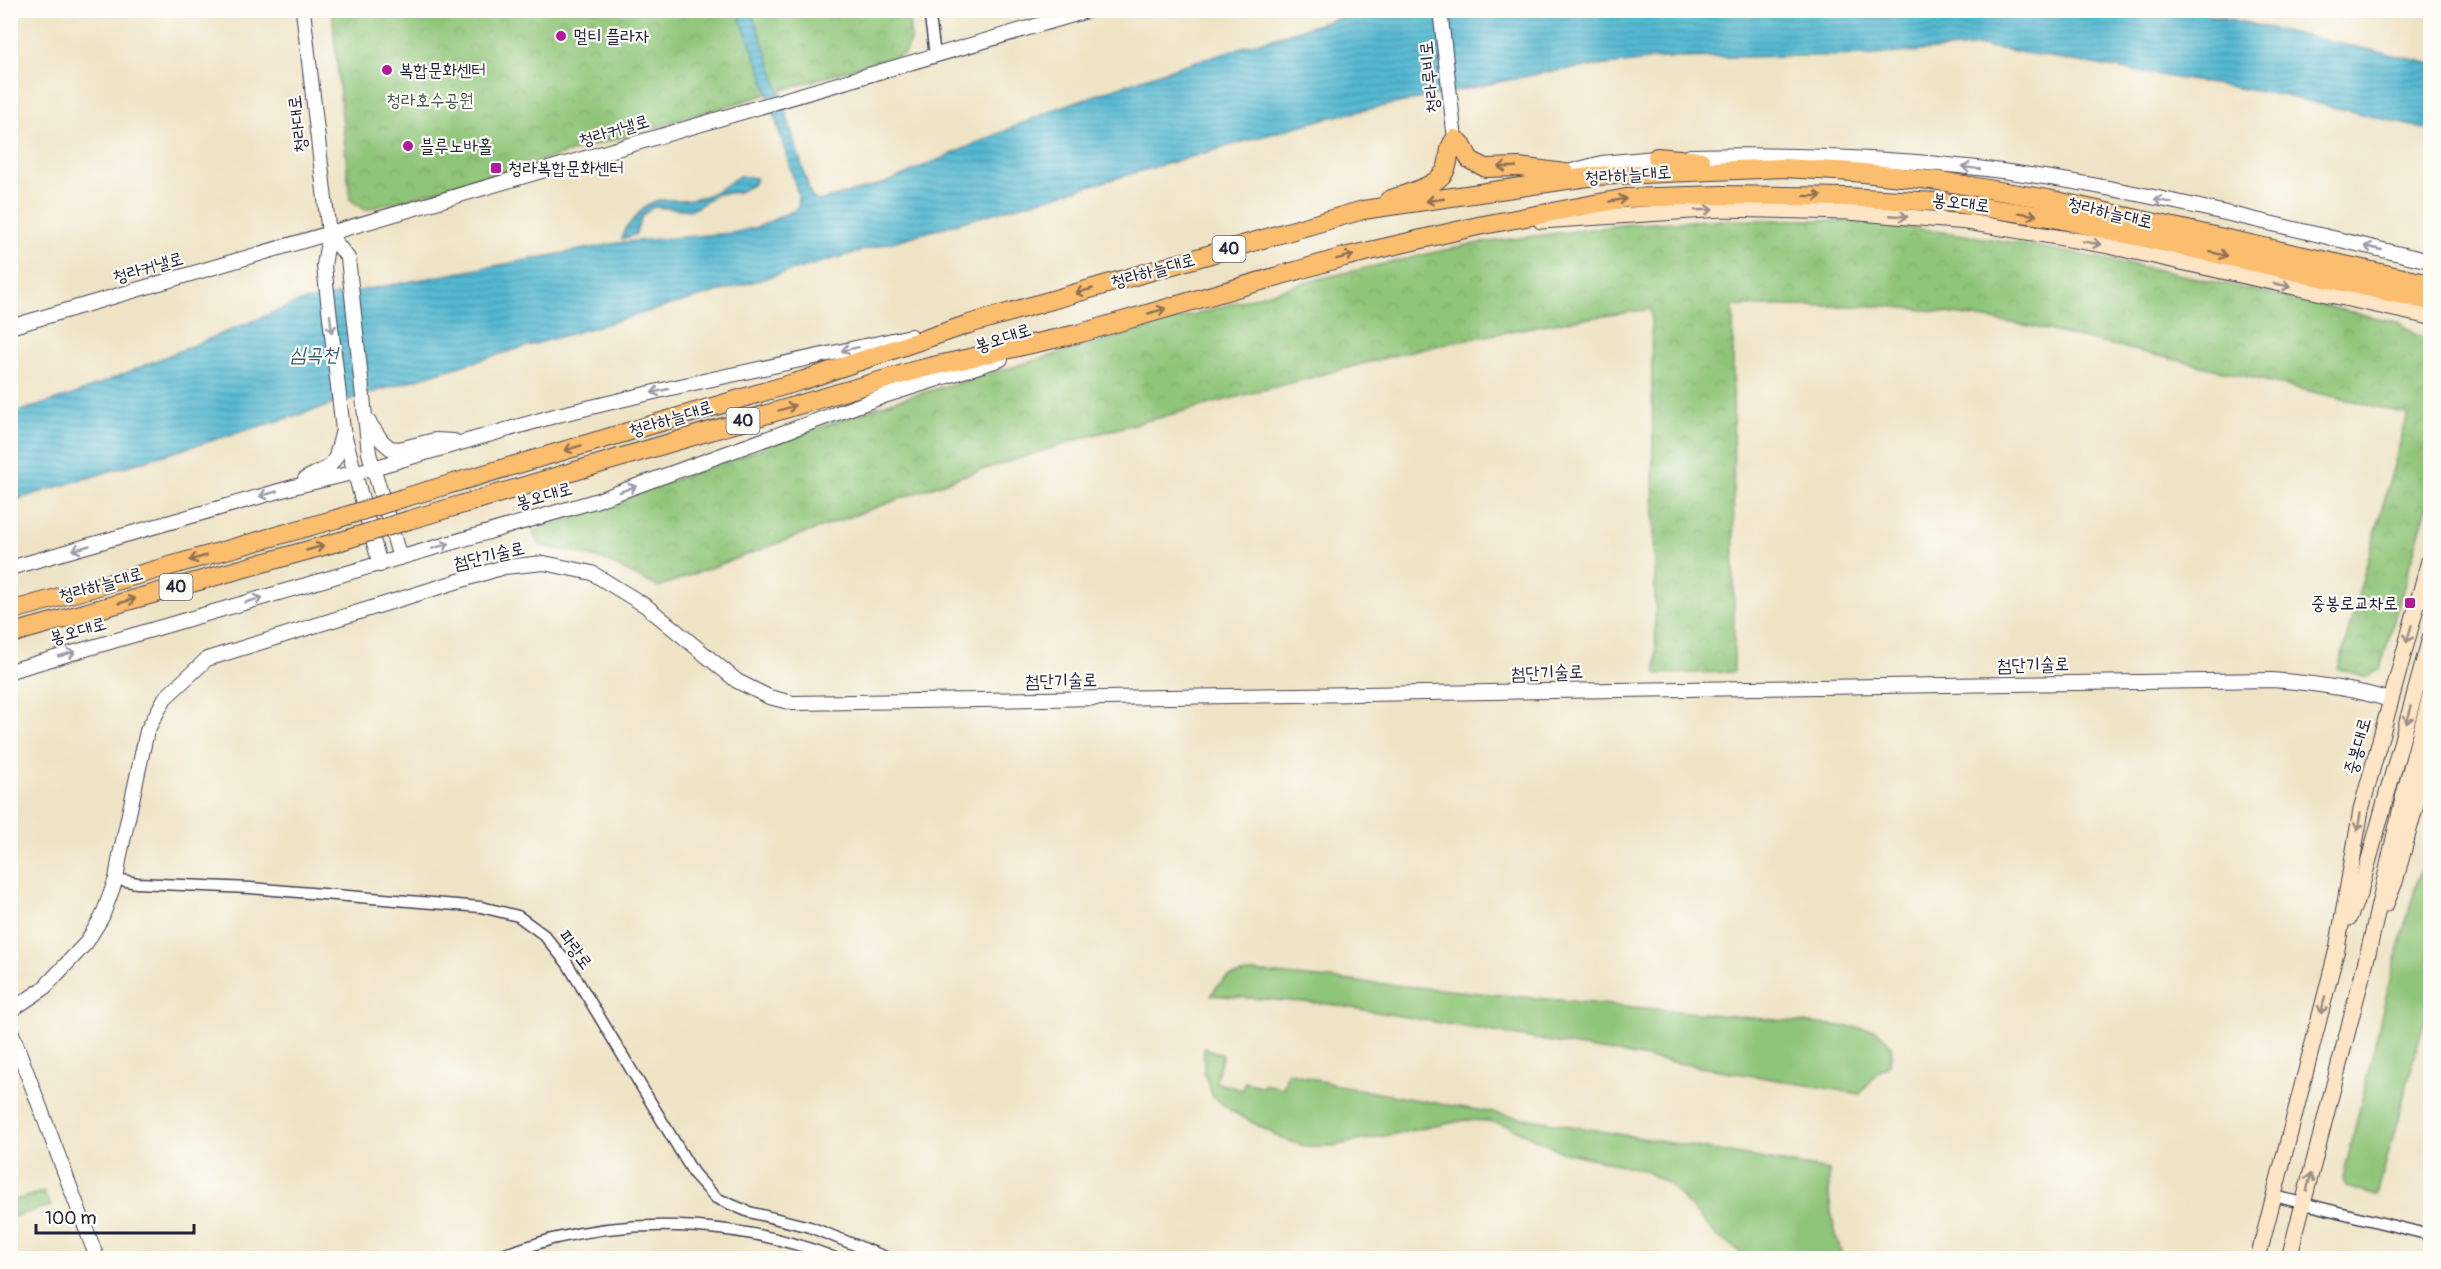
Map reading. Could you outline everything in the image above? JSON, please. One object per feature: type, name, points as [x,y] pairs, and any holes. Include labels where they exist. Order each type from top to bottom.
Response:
[{"type":"highway","points":[[1363,210],[1435,183],[1442,178],[1448,165],[1450,144],[1455,139],[1461,143],[1470,160],[1486,168],[1519,167],[1565,173]]},
{"type":"highway","points":[[1657,157],[1817,170]]},
{"type":"highway","name":"청라하늘대로","points":[[10,611],[336,519],[804,380],[969,324],[1363,210],[1595,176],[1784,168],[1940,181],[2048,199],[2430,284]]},
{"type":"highway","name":"청라하늘대로","points":[[10,634],[341,541],[920,369],[1081,333],[1344,257],[1478,226],[1626,198],[1721,195],[1846,196],[1955,203],[2049,217],[2429,314]]},
{"type":"main road","name":"중봉대로","points":[[2258,1258],[2337,949],[2361,810],[2430,557]]},
{"type":"main road","name":"중봉대로","points":[[2337,949],[2360,892],[2430,638]]},
{"type":"main road","points":[[2289,1258],[2369,949],[2404,794],[2430,696]]},
{"type":"main road","points":[[2369,949],[2395,882],[2430,752]]},
{"type":"street","name":"청라대로","points":[[303,10],[329,234],[324,266],[343,430]]},
{"type":"street","points":[[929,10],[935,55]]},
{"type":"street","name":"청라커낼로","points":[[10,327],[1090,10]]},
{"type":"street","name":"청라루비로","points":[[1440,10],[1455,139]]},
{"type":"street","name":"봉오대로","points":[[1493,191],[1602,163],[1657,157],[1755,154],[1940,164],[2075,182],[2430,261]]},
{"type":"street","points":[[329,234],[348,258],[368,422],[368,440],[373,468],[400,558]]},
{"type":"street","name":"봉오대로","points":[[10,568],[293,487],[356,473],[558,415],[671,388],[969,324]]},
{"type":"street","name":"봉오대로","points":[[10,671],[595,501],[887,395],[1081,333]]},
{"type":"street","points":[[368,422],[390,448],[399,449],[435,440],[466,441]]},
{"type":"street","points":[[343,430],[380,565]]},
{"type":"street","points":[[293,487],[329,467],[336,456],[343,430]]},
{"type":"street","name":"첨단기술로","points":[[10,1011],[43,989],[86,943],[102,917],[116,879],[147,731],[165,698],[207,659],[504,567],[544,563],[592,573],[646,606],[737,681],[769,697],[793,703],[1452,693],[1654,687],[2272,680],[2325,685],[2390,700]]},
{"type":"street","name":"파랑로","points":[[116,879],[137,883],[239,887],[481,907],[518,916],[544,935],[567,963],[694,1174],[716,1198],[749,1212],[810,1227],[888,1258]]},
{"type":"street","points":[[10,1028],[97,1258]]},
{"type":"street","points":[[2274,1196],[2430,1235]]},
{"type":"street","points":[[491,1258],[553,1239],[604,1230],[664,1226],[726,1229],[760,1236],[835,1258]]},
{"type":"green space","name":"청라호수공원","points":[[908,10],[911,39],[904,54],[469,182],[365,210],[350,199],[332,11]]},
{"type":"green space","points":[[1710,220],[1857,222],[2010,242],[2141,266],[2401,323],[2414,334],[2430,340],[2430,496],[2380,669],[2367,677],[2338,669],[2408,414],[2030,326],[1935,311],[1885,306],[1733,306],[1734,672],[1656,674],[1651,309],[1541,325],[1415,350],[1097,434],[962,476],[658,587],[604,560],[576,552],[540,546],[532,531],[894,401],[1318,279],[1467,245],[1621,225]]},
{"type":"green space","points":[[2430,836],[2430,1000],[2377,1196],[2346,1187],[2343,1179],[2393,967]]},
{"type":"green space","points":[[1254,972],[1872,1029],[1889,1042],[1892,1052],[1888,1065],[1875,1075],[1860,1094],[1329,1004],[1211,995],[1220,983],[1229,977]]},
{"type":"green space","points":[[1204,1048],[1223,1055],[1215,1082],[1242,1090],[1245,1082],[1263,1087],[1264,1084],[1283,1088],[1288,1072],[1343,1087],[1829,1170],[1831,1215],[1843,1258],[1749,1258],[1717,1236],[1670,1185],[1643,1170],[1560,1151],[1508,1126],[1489,1121],[1466,1120],[1332,1146],[1305,1146],[1283,1139],[1233,1112],[1213,1097],[1204,1072]]},
{"type":"green space","points":[[43,1192],[51,1206],[11,1217],[11,1201]]},
{"type":"water","name":"심곡천","points":[[2188,10],[2430,63],[2430,130],[2286,96],[1983,46],[1874,55],[1665,58],[1547,72],[1327,118],[507,352],[11,501],[11,414],[75,394],[299,302],[624,242],[732,233],[758,227],[795,210],[798,207],[799,197],[761,71],[737,11],[751,11],[772,67],[811,196],[818,201],[885,183],[1055,109],[1177,67],[1345,16],[1374,11]]},
{"type":"water","points":[[739,176],[756,178],[754,184],[739,192],[718,194],[692,210],[653,207],[642,216],[635,235],[622,239],[626,228],[650,204],[663,200],[703,197]]},
{"type":"place","name":"멀티 플라자","points":[[561,36]]},
{"type":"place","name":"복합문화센터","points":[[387,70]]},
{"type":"place","name":"블루노바홀","points":[[408,146]]},
{"type":"place","name":"청라복합문화센터","points":[[496,168]]},
{"type":"place","name":"중봉로교차로","points":[[2410,603]]}]
